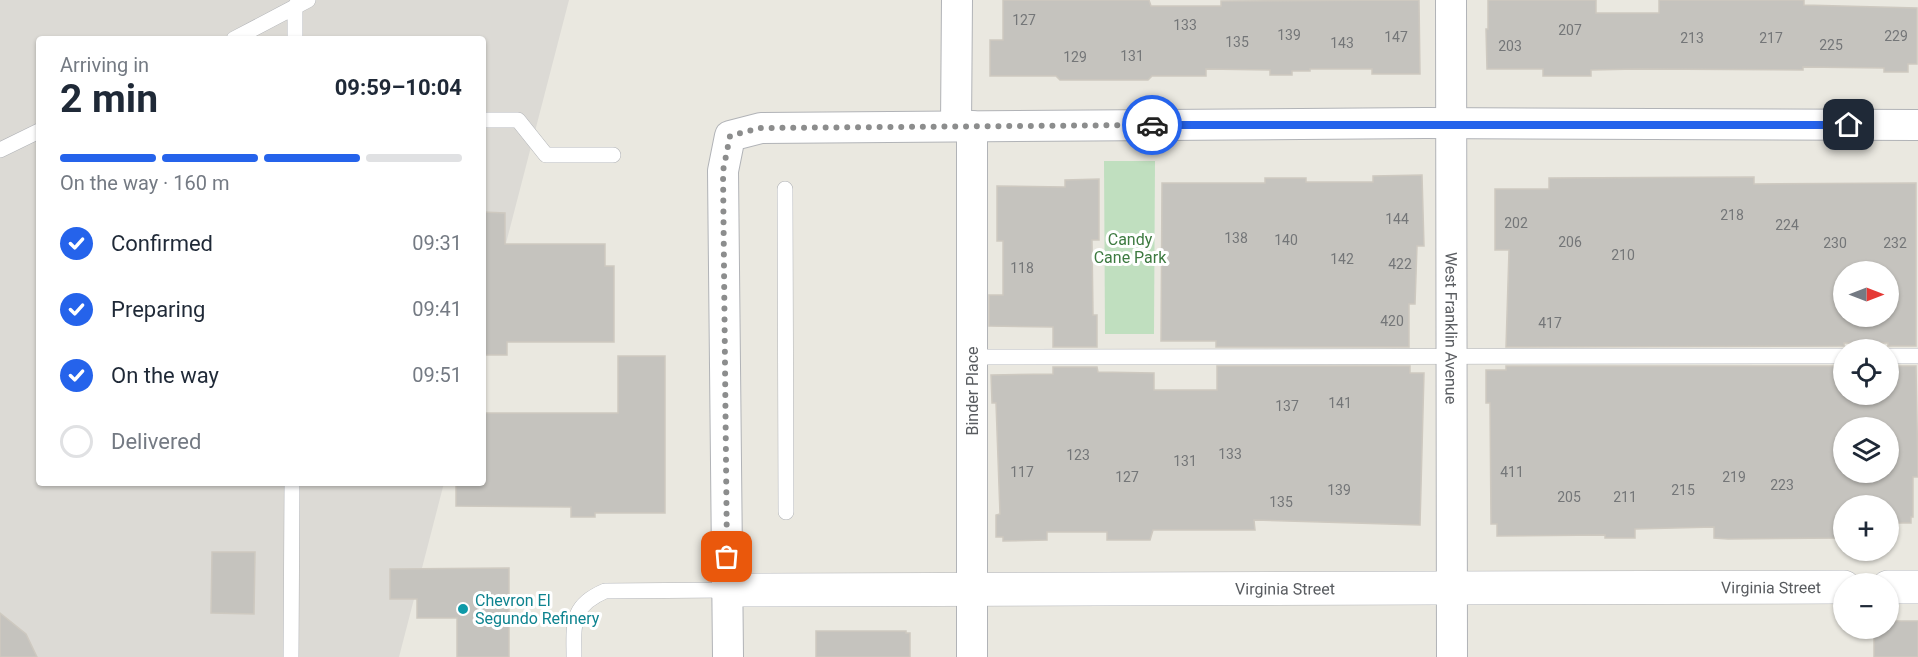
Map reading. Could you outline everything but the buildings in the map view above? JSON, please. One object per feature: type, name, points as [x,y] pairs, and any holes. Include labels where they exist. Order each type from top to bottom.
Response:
[{"type":"street","name":"Binder Place","points":[[957,0],[972,357],[972,657]]},
{"type":"street","name":"West Franklin Avenue","points":[[1451,0],[1452,657]]},
{"type":"street","points":[[728,657],[723,171],[730,136],[760,128],[964,126],[1452,123],[1918,125]]},
{"type":"street","name":"Virginia Street","points":[[727,590],[1833,587]]},
{"type":"street","points":[[1899,587],[1918,587]]},
{"type":"lane","points":[[240,36],[301,3]]},
{"type":"lane","points":[[296,36],[301,3]]},
{"type":"lane","points":[[486,120],[518,120],[546,154],[613,154]]},
{"type":"lane","points":[[0,150],[36,132]]},
{"type":"lane","points":[[785,189],[786,512]]},
{"type":"lane","points":[[972,357],[1833,356]]},
{"type":"lane","points":[[1899,356],[1918,356]]},
{"type":"lane","points":[[291,657],[292,486]]},
{"type":"lane","points":[[574,657],[574,619],[589,598],[605,591],[727,590]]},
{"type":"shaded area","points":[[0,0],[569,0],[486,320],[486,36],[36,36],[36,486],[443,486],[399,657],[0,657]]},
{"type":"green space","name":"Candy Cane Park","points":[[1104,161],[1155,161],[1154,334],[1105,334]]},
{"type":"way so far","points":[[727,557],[723,171],[730,136],[760,128],[1152,125]]},
{"type":"place","name":"Chevron El Segundo Refinery","points":[[463,609]]},
{"type":"route","points":[[1152,125],[1425,123],[1849,125]]}]
